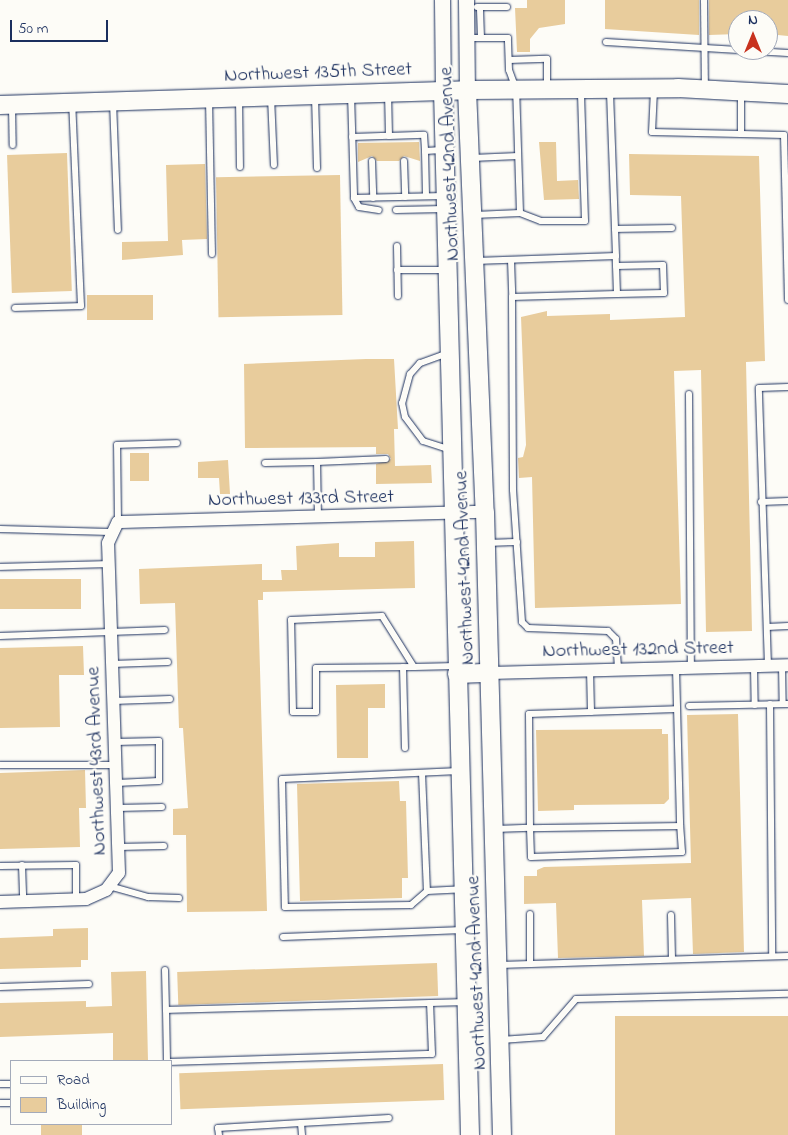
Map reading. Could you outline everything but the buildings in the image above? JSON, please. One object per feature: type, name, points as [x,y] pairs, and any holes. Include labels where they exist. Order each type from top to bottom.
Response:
[{"type":"main road","name":"Northwest 135th Street","points":[[6,105],[443,90],[654,88],[788,94]]},
{"type":"main road","name":"Northwest 42nd Avenue","points":[[443,90],[444,202],[470,1135]]},
{"type":"main road","name":"Northwest 42nd Avenue","points":[[467,90],[485,512],[502,1135]]},
{"type":"main road","points":[[457,670],[490,673]]},
{"type":"street","name":"Northwest 42nd Avenue","points":[[442,0],[443,90]]},
{"type":"street","name":"Northwest 42nd Avenue","points":[[467,90],[474,38],[470,5]]},
{"type":"street","name":"Northwest 133rd Street","points":[[114,527],[318,517],[485,512]]},
{"type":"street","name":"Northwest 43rd Avenue","points":[[109,886],[119,873],[108,564],[114,527]]},
{"type":"street","name":"Northwest 132nd Street","points":[[490,673],[785,665]]},
{"type":"street","points":[[0,902],[86,899],[109,886]]},
{"type":"lane","points":[[704,0],[705,90]]},
{"type":"lane","points":[[470,5],[506,7]]},
{"type":"lane","points":[[474,38],[508,38],[509,60],[516,89],[520,213]]},
{"type":"lane","points":[[606,42],[788,53]]},
{"type":"lane","points":[[509,60],[547,59],[547,89]]},
{"type":"lane","points":[[654,88],[652,132],[784,135],[788,300]]},
{"type":"lane","points":[[473,215],[520,213],[540,222],[585,221],[580,89]]},
{"type":"lane","points":[[610,89],[617,294]]},
{"type":"lane","points":[[388,92],[389,136]]},
{"type":"lane","points":[[741,92],[741,134]]},
{"type":"lane","points":[[351,93],[354,198],[360,207],[379,210]]},
{"type":"lane","points":[[315,94],[317,168]]},
{"type":"lane","points":[[271,96],[274,164]]},
{"type":"lane","points":[[239,97],[240,167]]},
{"type":"lane","points":[[209,98],[212,254]]},
{"type":"lane","points":[[113,100],[118,230]]},
{"type":"lane","points":[[15,308],[81,306],[72,102]]},
{"type":"lane","points":[[6,105],[13,145]]},
{"type":"lane","points":[[352,137],[371,140],[389,136],[404,139],[424,135],[426,196]]},
{"type":"lane","points":[[424,151],[443,150]]},
{"type":"lane","points":[[470,158],[518,156]]},
{"type":"lane","points":[[404,161],[405,197]]},
{"type":"lane","points":[[372,162],[373,198]]},
{"type":"lane","points":[[354,198],[426,196],[444,202]]},
{"type":"lane","points":[[396,210],[444,202]]},
{"type":"lane","points":[[615,229],[672,228]]},
{"type":"lane","points":[[397,246],[398,296]]},
{"type":"lane","points":[[475,261],[616,256]]},
{"type":"lane","points":[[511,260],[517,542],[522,622],[528,628],[608,631],[616,639],[618,670]]},
{"type":"lane","points":[[512,297],[664,293],[663,264],[616,266]]},
{"type":"lane","points":[[397,270],[446,270]]},
{"type":"lane","points":[[448,352],[420,363],[407,381],[402,402],[405,417],[423,441],[451,450]]},
{"type":"lane","points":[[768,666],[761,502],[759,388],[788,388]]},
{"type":"lane","points":[[689,394],[691,668]]},
{"type":"lane","points":[[0,529],[114,527],[117,445],[177,443]]},
{"type":"lane","points":[[265,463],[386,460]]},
{"type":"lane","points":[[317,462],[318,517]]},
{"type":"lane","points":[[761,502],[788,500]]},
{"type":"lane","points":[[486,543],[517,542]]},
{"type":"lane","points":[[0,567],[108,564]]},
{"type":"lane","points":[[414,667],[382,616],[291,620],[293,712],[316,712],[316,668],[414,667],[457,670]]},
{"type":"lane","points":[[767,627],[788,626]]},
{"type":"lane","points":[[0,636],[165,630]]},
{"type":"lane","points":[[112,664],[168,662]]},
{"type":"lane","points":[[689,706],[786,704],[785,665]]},
{"type":"lane","points":[[754,666],[755,705]]},
{"type":"lane","points":[[403,667],[406,748]]},
{"type":"lane","points":[[676,668],[682,852],[531,856],[529,714],[676,709]]},
{"type":"lane","points":[[590,670],[591,712]]},
{"type":"lane","points":[[113,701],[170,699]]},
{"type":"lane","points":[[770,704],[772,956]]},
{"type":"lane","points":[[115,742],[159,741],[159,781],[116,783]]},
{"type":"lane","points":[[0,765],[116,766]]},
{"type":"lane","points":[[460,771],[282,779],[285,907],[411,905],[426,891],[463,889]]},
{"type":"lane","points":[[422,773],[426,891]]},
{"type":"lane","points":[[117,808],[162,807]]},
{"type":"lane","points":[[494,829],[680,826]]},
{"type":"lane","points":[[118,847],[164,846]]},
{"type":"lane","points":[[22,865],[23,901]]},
{"type":"lane","points":[[0,866],[76,865],[76,900]]},
{"type":"lane","points":[[109,886],[148,897],[179,898]]},
{"type":"lane","points":[[530,914],[530,964]]},
{"type":"lane","points":[[671,915],[672,959]]},
{"type":"lane","points":[[283,937],[464,930]]},
{"type":"lane","points":[[498,965],[788,956]]},
{"type":"lane","points":[[165,970],[167,1060]]},
{"type":"lane","points":[[0,987],[89,984]]},
{"type":"lane","points":[[500,1040],[543,1037],[576,999],[788,994]]},
{"type":"lane","points":[[172,1062],[432,1054],[430,1002]]},
{"type":"lane","points":[[166,1010],[466,1002]]},
{"type":"lane","points":[[219,1135],[218,1128],[389,1118]]},
{"type":"lane","points":[[302,1123],[302,1135]]}]
